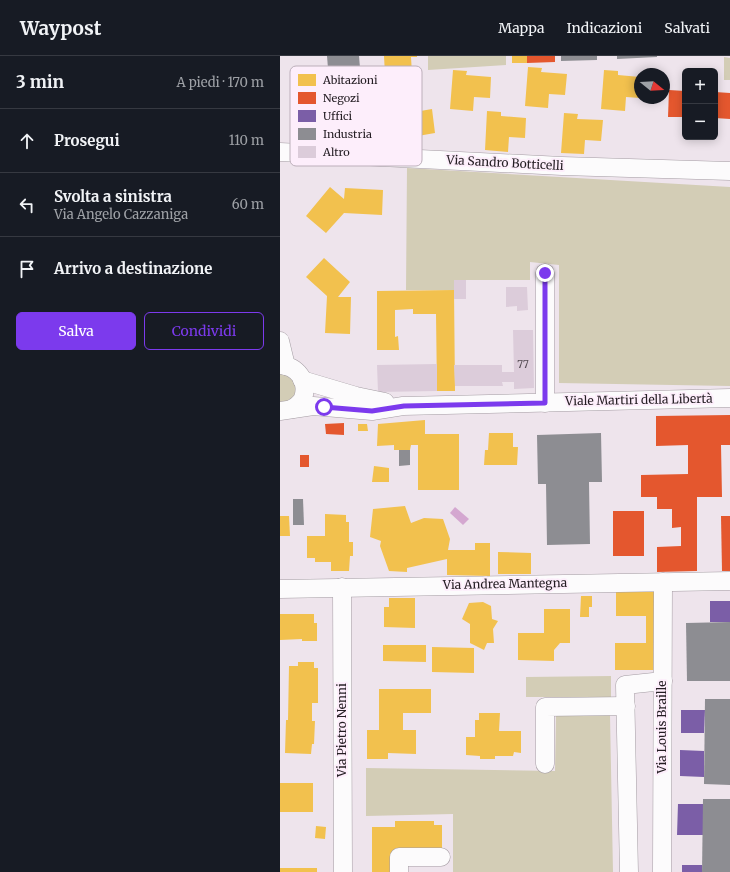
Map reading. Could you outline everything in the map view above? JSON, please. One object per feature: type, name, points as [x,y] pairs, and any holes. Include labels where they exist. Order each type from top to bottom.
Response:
[{"type":"street","name":"Via Sandro Botticelli","points":[[280,152],[290,152]]},
{"type":"street","name":"Via Sandro Botticelli","points":[[422,159],[562,166],[730,171]]},
{"type":"street","points":[[545,273],[545,403]]},
{"type":"street","points":[[280,342],[283,366]]},
{"type":"street","name":"Viale Martiri della Libertà","points":[[283,366],[296,370],[301,375],[304,386],[303,398],[299,404],[286,415]]},
{"type":"street","name":"Viale Martiri della Libertà","points":[[302,380],[356,396],[404,406]]},
{"type":"street","name":"Viale Martiri della Libertà","points":[[286,415],[313,406],[372,411],[404,406],[730,398]]},
{"type":"street","name":"Via Andrea Mantegna","points":[[280,589],[730,581]]},
{"type":"street","name":"Via Louis Braille","points":[[662,872],[663,582]]},
{"type":"street","name":"Via Pietro Nenni","points":[[342,587],[342,872]]},
{"type":"street","points":[[628,872],[625,685],[662,681]]},
{"type":"street","points":[[545,764],[545,707],[626,706]]},
{"type":"street","points":[[399,872],[399,857],[441,857]]},
{"type":"shaded area","points":[[428,56],[506,56],[506,65],[428,70]]},
{"type":"shaded area","points":[[724,57],[730,58],[730,80],[724,80]]},
{"type":"shaded area","points":[[407,168],[730,187],[730,386],[559,383],[559,265],[530,262],[530,280],[454,280],[454,290],[406,290]]},
{"type":"shaded area","points":[[280,374],[291,376],[297,386],[294,399],[280,404]]},
{"type":"shaded area","points":[[455,507],[469,519],[463,525],[450,513]]},
{"type":"shaded area","points":[[611,676],[611,697],[526,697],[526,677]]},
{"type":"shaded area","points":[[610,715],[613,872],[453,872],[453,814],[366,816],[366,768],[555,771],[556,716]]},
{"type":"building: Abitazioni","points":[[384,56],[417,56],[411,57],[412,66],[385,66]]},
{"type":"building: Abitazioni","points":[[512,56],[527,56],[527,63],[512,63]]},
{"type":"building: Abitazioni","points":[[528,67],[542,68],[541,72],[567,74],[565,95],[549,94],[548,108],[525,106]]},
{"type":"building: Abitazioni","points":[[453,70],[467,71],[466,75],[491,77],[490,98],[474,97],[473,111],[450,109]]},
{"type":"building: Abitazioni","points":[[604,70],[618,71],[618,75],[634,76],[634,98],[626,97],[625,111],[601,109]]},
{"type":"building: Abitazioni","points":[[432,109],[435,133],[422,135],[422,111]]},
{"type":"building: Abitazioni","points":[[487,111],[501,112],[501,116],[526,118],[525,138],[509,137],[508,152],[485,150]]},
{"type":"building: Abitazioni","points":[[564,113],[578,114],[577,119],[603,120],[601,141],[585,140],[584,154],[561,153]]},
{"type":"building: Abitazioni","points":[[330,187],[344,199],[345,188],[383,190],[382,215],[344,213],[326,233],[306,216]]},
{"type":"building: Abitazioni","points":[[324,258],[350,282],[338,297],[351,297],[350,334],[325,333],[327,296],[306,277]]},
{"type":"building: Abitazioni","points":[[454,290],[455,391],[437,391],[436,314],[413,314],[413,309],[395,310],[395,337],[398,336],[399,350],[377,350],[377,291]]},
{"type":"building: Abitazioni","points":[[425,420],[425,434],[459,434],[459,490],[418,490],[418,445],[411,445],[410,450],[394,450],[394,445],[377,446],[378,424]]},
{"type":"building: Abitazioni","points":[[358,424],[367,424],[368,431],[358,431]]},
{"type":"building: Abitazioni","points":[[489,433],[513,433],[513,447],[518,447],[517,465],[484,465],[485,450],[488,450]]},
{"type":"building: Abitazioni","points":[[374,466],[389,468],[389,482],[372,482]]},
{"type":"building: Abitazioni","points":[[405,506],[411,523],[424,518],[443,519],[450,539],[448,550],[475,550],[475,543],[490,543],[490,576],[447,575],[447,559],[407,568],[407,572],[389,571],[380,546],[381,541],[370,537],[373,509]]},
{"type":"building: Abitazioni","points":[[325,514],[346,515],[346,522],[349,522],[349,542],[353,542],[353,556],[350,556],[349,571],[331,571],[331,562],[315,562],[315,558],[307,558],[307,536],[325,536]]},
{"type":"building: Abitazioni","points":[[280,516],[289,516],[290,536],[280,536]]},
{"type":"building: Abitazioni","points":[[498,552],[531,553],[531,574],[498,574]]},
{"type":"building: Abitazioni","points":[[616,592],[654,592],[654,670],[615,670],[615,643],[646,643],[646,616],[616,616]]},
{"type":"building: Abitazioni","points":[[581,596],[592,596],[592,607],[589,607],[589,617],[580,617]]},
{"type":"building: Abitazioni","points":[[389,598],[415,598],[415,628],[384,627],[384,607],[389,607]]},
{"type":"building: Abitazioni","points":[[483,602],[491,606],[492,619],[498,621],[493,629],[494,643],[487,643],[484,650],[470,643],[470,624],[462,619],[469,603]]},
{"type":"building: Abitazioni","points":[[544,609],[570,609],[570,643],[560,643],[554,650],[554,661],[518,660],[518,633],[544,633]]},
{"type":"building: Abitazioni","points":[[280,614],[314,614],[314,623],[317,623],[317,641],[302,641],[302,639],[280,640]]},
{"type":"building: Abitazioni","points":[[383,645],[426,645],[426,662],[383,661]]},
{"type":"building: Abitazioni","points":[[432,647],[474,648],[474,673],[432,672]]},
{"type":"building: Abitazioni","points":[[298,662],[314,662],[314,668],[318,668],[318,703],[312,703],[312,721],[315,721],[314,744],[312,744],[311,754],[285,753],[286,720],[288,720],[289,666],[298,666]]},
{"type":"building: Abitazioni","points":[[379,689],[431,689],[431,713],[403,713],[403,730],[416,730],[416,754],[388,753],[388,759],[367,759],[367,730],[379,730]]},
{"type":"building: Abitazioni","points":[[479,713],[500,713],[499,731],[521,731],[521,753],[514,752],[513,756],[495,756],[495,759],[480,759],[480,756],[466,755],[466,737],[475,737],[475,720],[479,720]]},
{"type":"building: Abitazioni","points":[[280,783],[313,783],[313,812],[280,812]]},
{"type":"building: Abitazioni","points":[[395,821],[434,821],[434,825],[442,825],[442,851],[393,872],[372,872],[372,827],[395,827]]},
{"type":"building: Abitazioni","points":[[316,826],[326,827],[325,839],[315,838]]},
{"type":"building: Abitazioni","points":[[280,868],[317,868],[317,872],[280,872]]},
{"type":"building: Negozi","points":[[527,56],[555,56],[555,62],[527,63]]},
{"type":"building: Negozi","points":[[670,90],[682,91],[682,117],[668,117]]},
{"type":"building: Negozi","points":[[718,92],[730,93],[730,119],[718,118]]},
{"type":"building: Negozi","points":[[730,415],[730,445],[721,445],[722,497],[697,497],[697,571],[657,572],[657,547],[681,546],[681,527],[672,528],[672,509],[657,509],[657,497],[641,497],[641,475],[688,474],[688,445],[656,446],[656,416]]},
{"type":"building: Negozi","points":[[344,423],[344,435],[326,434],[325,424]]},
{"type":"building: Negozi","points":[[300,455],[309,455],[309,467],[300,467]]},
{"type":"building: Negozi","points":[[613,511],[644,511],[644,556],[613,556]]},
{"type":"building: Negozi","points":[[721,516],[730,516],[730,571],[722,571]]},
{"type":"building: Uffici","points":[[710,601],[730,601],[730,622],[710,622]]},
{"type":"building: Uffici","points":[[681,710],[705,710],[704,733],[681,733]]},
{"type":"building: Uffici","points":[[680,750],[704,751],[704,777],[680,776]]},
{"type":"building: Uffici","points":[[678,804],[703,804],[703,835],[677,835]]},
{"type":"building: Uffici","points":[[682,865],[702,865],[702,872],[682,872]]},
{"type":"building: Industria","points":[[327,56],[359,56],[360,66],[328,66]]},
{"type":"building: Industria","points":[[561,56],[597,56],[597,60],[561,61]]},
{"type":"building: Industria","points":[[617,56],[657,56],[657,57],[617,59]]},
{"type":"building: Industria","points":[[601,433],[602,482],[589,482],[590,544],[547,545],[546,484],[538,484],[537,435]]},
{"type":"building: Industria","points":[[399,450],[410,450],[410,465],[399,466]]},
{"type":"building: Industria","points":[[293,499],[303,499],[304,525],[293,525]]},
{"type":"building: Industria","points":[[730,622],[730,681],[687,681],[686,623]]},
{"type":"building: Industria","points":[[705,699],[730,699],[730,785],[704,784]]},
{"type":"building: Industria","points":[[703,799],[730,799],[730,872],[702,872]]},
{"type":"building: Altro","points":[[454,280],[466,280],[466,299],[454,299]]},
{"type":"building: Altro","points":[[506,287],[527,287],[528,310],[517,311],[517,306],[506,307]]},
{"type":"building: Altro","points":[[513,330],[533,330],[534,388],[514,389],[514,382],[502,382],[503,386],[455,386],[454,365],[502,365],[502,372],[514,372]]},
{"type":"building: Altro","points":[[437,364],[437,391],[378,392],[377,365]]},
{"type":"route","points":[[324,407],[372,411],[404,406],[545,403],[545,273]]}]
